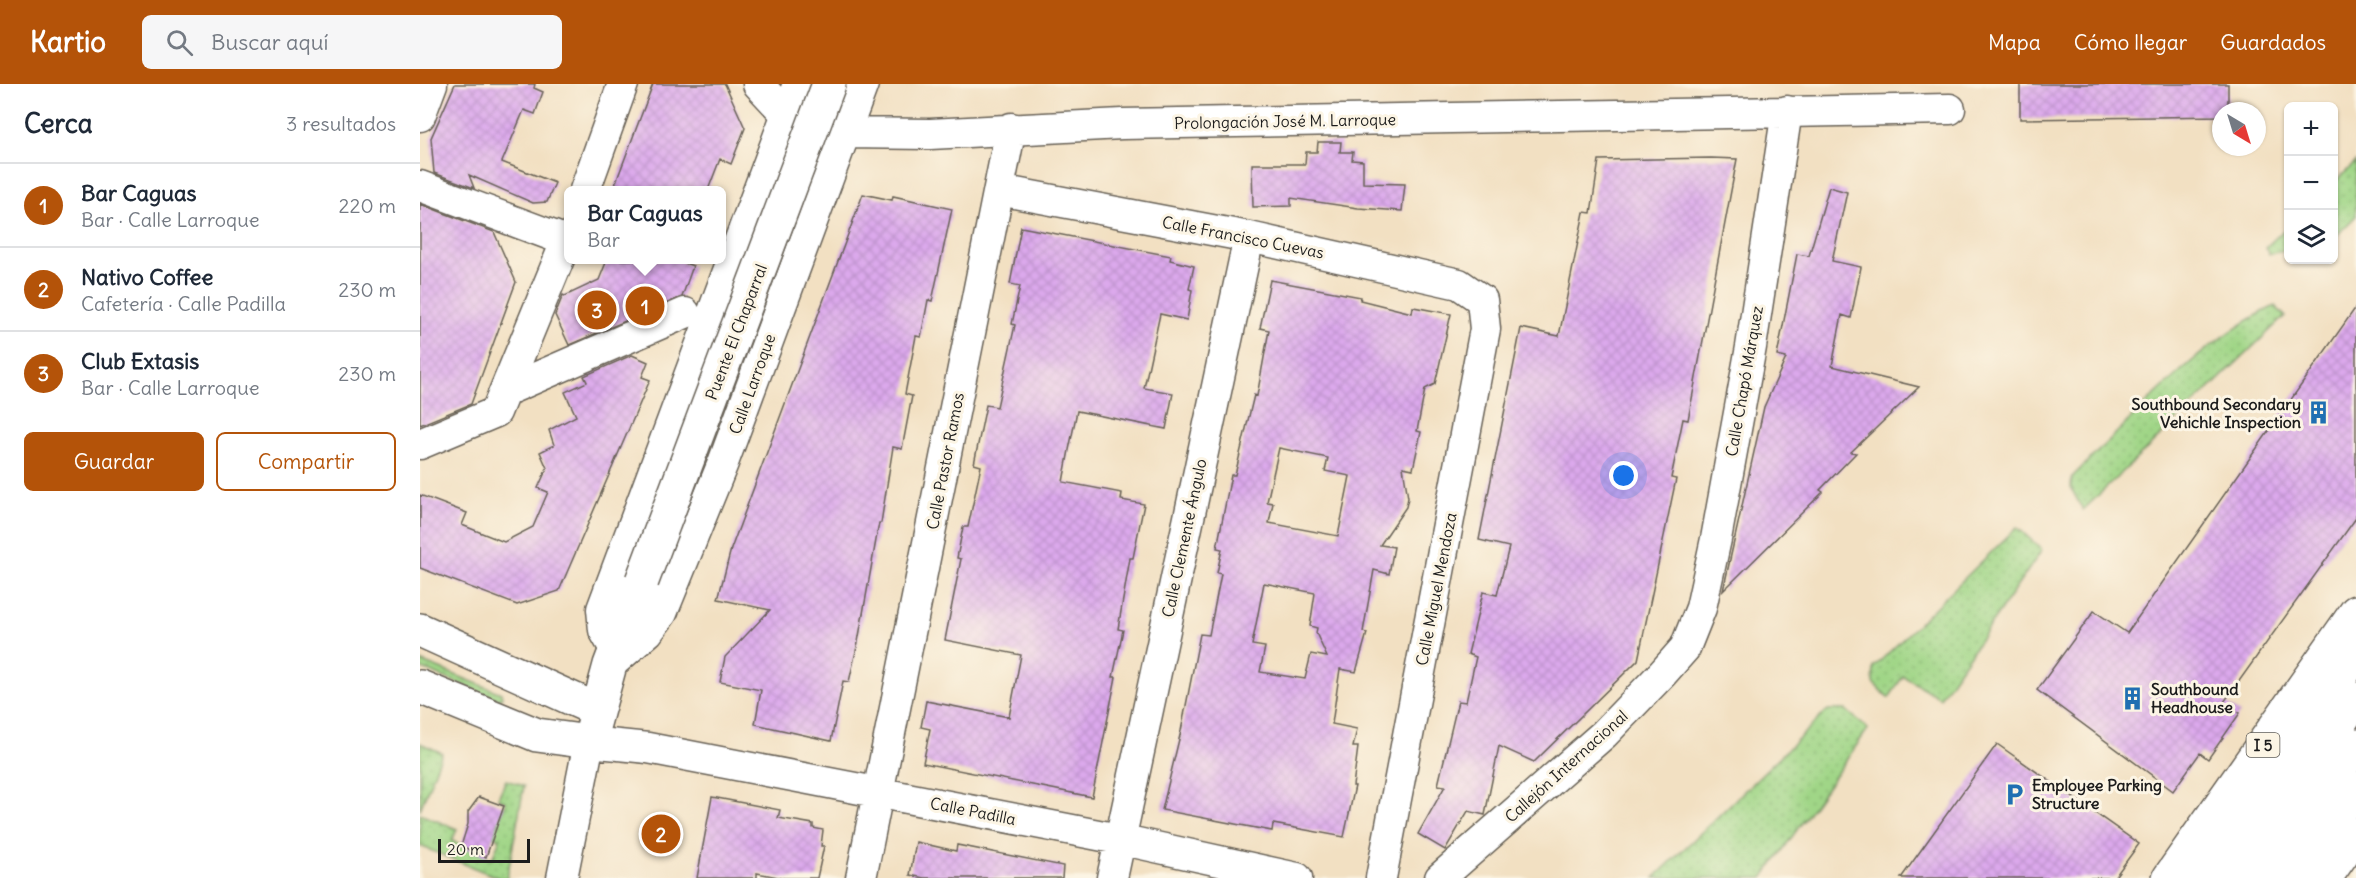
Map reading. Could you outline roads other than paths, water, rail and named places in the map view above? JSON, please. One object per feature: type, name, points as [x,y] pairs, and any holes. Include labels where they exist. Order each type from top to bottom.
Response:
[{"type":"main road","name":"Puente El Chaparral","points":[[613,658],[829,84]]},
{"type":"main road","name":"I 5","points":[[2169,878],[2356,612]]},
{"type":"main road","points":[[420,630],[593,726]]},
{"type":"main road","name":"I 5","points":[[2201,878],[2356,654]]},
{"type":"main road","points":[[593,726],[613,658]]},
{"type":"main road","points":[[420,687],[537,735],[593,726]]},
{"type":"main road","points":[[2232,878],[2356,699]]},
{"type":"main road","points":[[2262,878],[2356,745]]},
{"type":"main road","points":[[2292,878],[2356,788]]},
{"type":"main road","points":[[2325,878],[2356,834]]},
{"type":"street","points":[[420,116],[432,84]]},
{"type":"street","points":[[586,186],[623,84]]},
{"type":"street","points":[[758,84],[786,114]]},
{"type":"street","points":[[613,658],[604,630],[602,609],[798,84]]},
{"type":"street","name":"Calle Larroque","points":[[613,658],[648,632],[662,614],[723,463],[863,84]]},
{"type":"street","name":"Prolongación José M. Larroque","points":[[786,114],[844,133],[930,134],[1122,124],[1950,109]]},
{"type":"street","name":"Calle Chapó Márquez","points":[[1685,648],[1701,608],[1716,539],[1751,347],[1787,111]]},
{"type":"street","name":"Calle Pastor Ramos","points":[[861,878],[1011,128]]},
{"type":"street","points":[[420,186],[564,238]]},
{"type":"street","name":"Calle Francisco Cuevas","points":[[999,190],[1249,237],[1459,284],[1482,300]]},
{"type":"street","name":"Calle Clemente Ángulo","points":[[1112,878],[1249,237]]},
{"type":"street","points":[[420,444],[496,412],[564,249]]},
{"type":"street","name":"Calle Miguel Mendoza","points":[[1381,878],[1485,329],[1482,300]]},
{"type":"street","points":[[505,391],[685,313]]},
{"type":"street","name":"Callejón Internacional","points":[[1440,878],[1604,734],[1685,648]]},
{"type":"street","points":[[562,878],[593,726]]},
{"type":"street","name":"Calle Padilla","points":[[593,726],[648,748],[1119,839],[1297,878]]},
{"type":"place","name":"Bar Caguas","points":[[645,306]]},
{"type":"place","name":"Club Extasis","points":[[597,310]]},
{"type":"place","name":"Southbound Secondary Vehichle Inspection","points":[[2319,413]]},
{"type":"place","name":"Southbound Headhouse","points":[[2133,698]]},
{"type":"place","name":"Employee Parking Structure","points":[[2014,794]]},
{"type":"place","name":"Nativo Coffee","points":[[661,834]]}]
